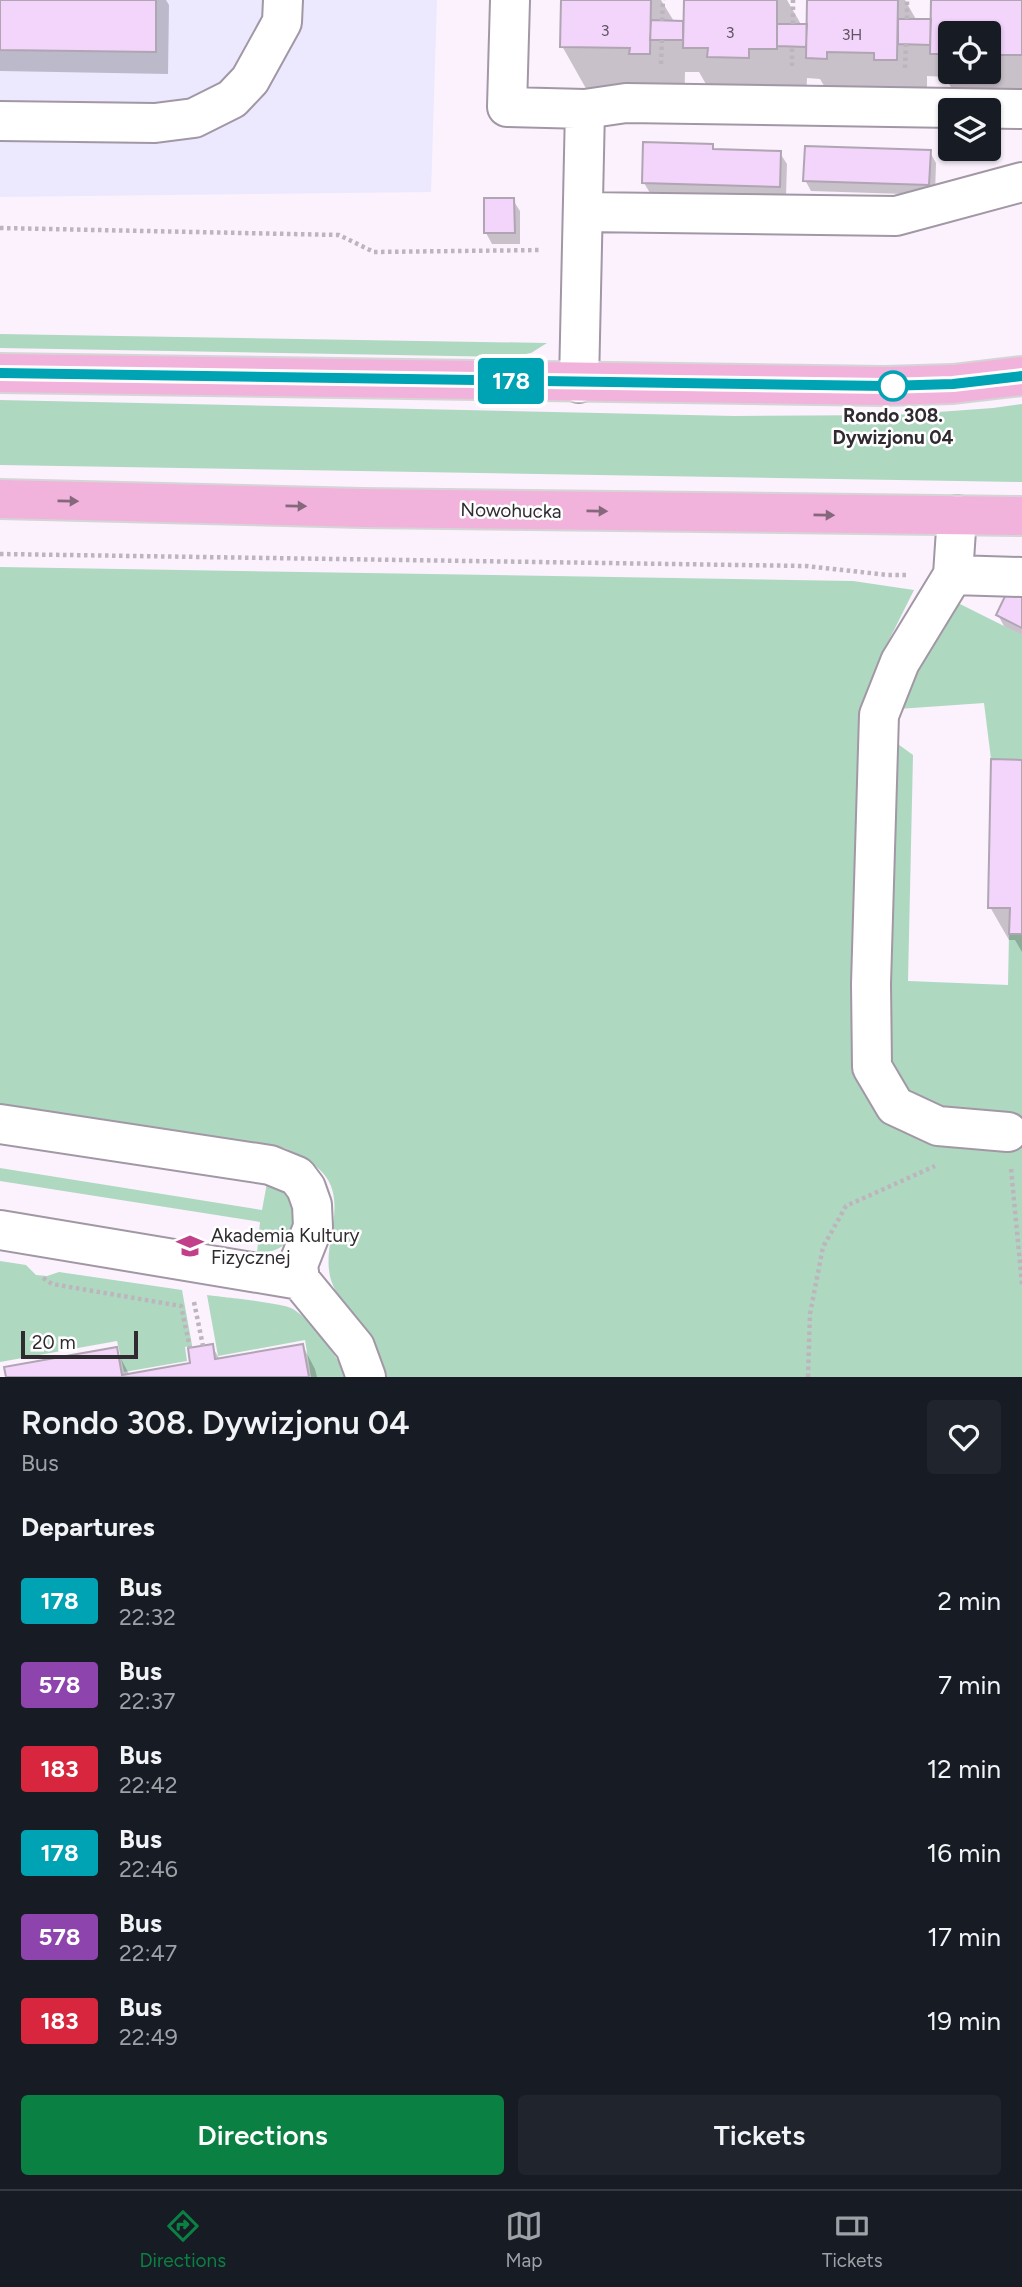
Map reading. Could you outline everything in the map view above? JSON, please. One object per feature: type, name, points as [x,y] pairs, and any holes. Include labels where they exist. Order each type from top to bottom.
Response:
[{"type":"main road","points":[[0,373],[885,386],[953,384],[1022,376]]},
{"type":"main road","name":"Nowohucka","points":[[0,499],[376,508],[1022,516]]},
{"type":"street","points":[[0,121],[155,123],[194,118],[232,99],[250,80],[282,22],[283,0]]},
{"type":"street","points":[[510,0],[507,107],[585,109],[626,103],[1022,109]]},
{"type":"street","points":[[579,383],[585,109]]},
{"type":"street","points":[[583,212],[896,216],[1022,182]]},
{"type":"street","points":[[957,515],[953,575],[900,662],[879,715],[871,984],[872,1067],[895,1107],[938,1126],[1008,1132]]},
{"type":"street","points":[[953,575],[1022,577]]},
{"type":"street","points":[[0,1124],[270,1165],[296,1176],[306,1188],[312,1205],[313,1227],[298,1265],[300,1280],[355,1347],[366,1377]]},
{"type":"street","points":[[0,1230],[300,1280]]},
{"type":"path","points":[[662,21],[663,0]]},
{"type":"path","points":[[793,0],[793,24]]},
{"type":"path","points":[[907,0],[907,19]]},
{"type":"path","points":[[0,228],[339,235],[374,252],[582,250]]},
{"type":"path","points":[[0,554],[806,566],[888,575],[953,575]]},
{"type":"path","points":[[1008,1132],[1022,1283]]},
{"type":"path","points":[[808,1377],[810,1314],[823,1247],[846,1206],[946,1160]]},
{"type":"path","points":[[84,1289],[181,1306],[190,1348]]},
{"type":"path","points":[[193,1298],[203,1346]]},
{"type":"shaded area","points":[[0,0],[437,0],[431,192],[0,197]]},
{"type":"green space","points":[[0,334],[547,343],[531,353],[509,357],[0,348]]},
{"type":"green space","points":[[0,400],[734,416],[896,415],[1022,404],[1022,482],[0,465]]},
{"type":"green space","points":[[0,567],[853,581],[914,590],[880,658],[861,717],[913,755],[908,981],[1008,985],[1009,934],[1022,934],[1022,1377],[386,1377],[376,1350],[331,1280],[329,1257],[334,1200],[325,1175],[313,1164],[285,1148],[0,1104]]},
{"type":"green space","points":[[958,603],[1022,635],[1022,760],[991,759],[984,703],[898,709],[916,668]]},
{"type":"green space","points":[[0,1168],[262,1210],[267,1183],[283,1191],[298,1217],[285,1244],[274,1250],[257,1253],[260,1222],[0,1181]]},
{"type":"green space","points":[[0,1261],[26,1265],[36,1275],[47,1276],[59,1272],[182,1290],[192,1345],[185,1347],[187,1361],[124,1372],[117,1341],[0,1362]]},
{"type":"green space","points":[[207,1295],[266,1302],[293,1309],[316,1331],[348,1377],[311,1377],[305,1340],[218,1356]]},
{"type":"building","points":[[0,0],[156,0],[156,52],[0,50]]},
{"type":"building","points":[[561,0],[651,0],[650,54],[629,54],[630,48],[560,47]]},
{"type":"building","points":[[684,0],[777,0],[777,49],[749,49],[749,58],[707,57],[708,48],[683,48]]},
{"type":"building","points":[[807,0],[898,0],[897,60],[874,60],[874,53],[827,52],[827,59],[806,58]]},
{"type":"building","points":[[931,0],[1022,0],[1022,55],[1001,55],[1001,21],[938,21],[938,54],[930,54]]},
{"type":"building","points":[[898,19],[931,19],[930,45],[898,44]]},
{"type":"building","points":[[651,20],[683,21],[683,40],[650,40]]},
{"type":"building","points":[[777,24],[807,24],[806,47],[777,46]]},
{"type":"building","points":[[643,142],[713,144],[713,149],[781,151],[780,187],[642,183]]},
{"type":"building","points":[[805,146],[931,150],[929,185],[803,181]]},
{"type":"building","points":[[484,198],[514,198],[515,233],[484,233]]},
{"type":"building","points":[[1009,588],[1022,595],[1022,628],[996,615]]},
{"type":"building","points":[[991,759],[1022,760],[1022,934],[1009,934],[1010,908],[988,908]]},
{"type":"building","points":[[213,1344],[215,1359],[303,1344],[309,1377],[6,1377],[4,1367],[117,1347],[122,1375],[190,1363],[188,1348]]},
{"type":"bus line","name":"178","points":[[0,373],[885,386],[953,384],[1022,376]]},
{"type":"place","name":"Rondo 308. Dywizjonu 04","points":[[893,386]]},
{"type":"place","name":"Akademia Kultury Fizycznej","points":[[190,1246]]}]
